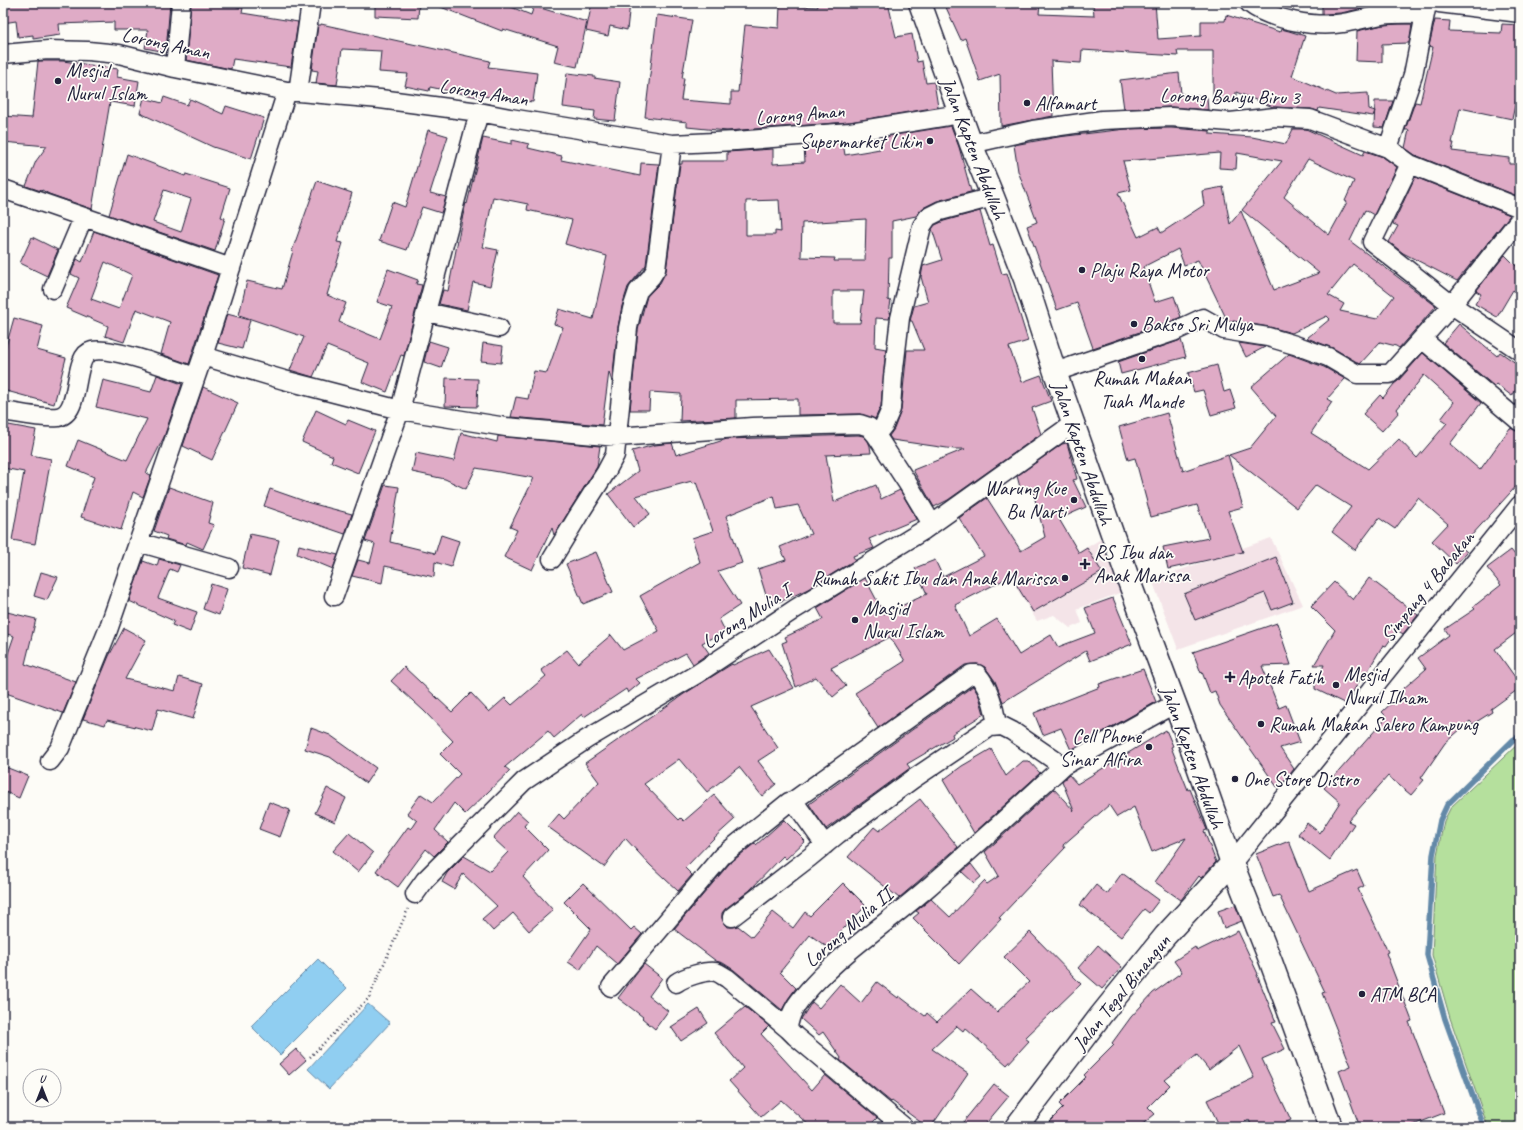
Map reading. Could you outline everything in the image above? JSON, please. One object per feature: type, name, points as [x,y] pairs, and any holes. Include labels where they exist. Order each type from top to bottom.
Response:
[{"type":"main road","name":"Jalan Kapten Abdullah","points":[[920,3],[971,144],[1025,279],[1055,372],[1074,422],[1104,512],[1232,863],[1331,1127]]},
{"type":"main road","name":"Jalan Tegal Binangun","points":[[1016,1127],[1101,1015],[1165,936],[1232,863]]},
{"type":"street","points":[[175,68],[181,3]]},
{"type":"street","points":[[50,761],[60,748],[108,630],[203,356],[231,268],[293,92],[311,3]]},
{"type":"street","points":[[1249,3],[1264,12],[1277,16],[1318,24],[1342,24],[1426,9],[1413,75],[1388,148]]},
{"type":"street","points":[[1439,3],[1520,14]]},
{"type":"street","name":"Lorong Aman","points":[[3,54],[48,50],[88,50],[119,54],[175,68],[293,92],[380,99],[479,112],[517,120],[672,144],[736,141],[850,132],[960,114]]},
{"type":"street","points":[[334,596],[400,410],[479,112]]},
{"type":"street","name":"Lorong Banyu Biru 3","points":[[971,144],[1033,130],[1102,120],[1171,117],[1230,122],[1275,117],[1310,120],[1388,148],[1410,164],[1520,208]]},
{"type":"street","points":[[552,560],[613,461],[617,437],[628,328],[634,300],[638,291],[656,269],[672,144]]},
{"type":"street","points":[[1410,164],[1372,242],[1452,306],[1520,350]]},
{"type":"street","points":[[3,189],[83,218],[231,268]]},
{"type":"street","points":[[876,435],[884,425],[890,409],[900,318],[922,226],[928,217],[940,211],[993,197]]},
{"type":"street","points":[[53,289],[83,218]]},
{"type":"street","points":[[1055,372],[1173,332],[1203,318],[1224,330],[1268,337],[1328,357],[1357,374],[1390,374],[1452,306],[1520,219]]},
{"type":"street","points":[[426,312],[499,328]]},
{"type":"street","points":[[1422,339],[1520,422]]},
{"type":"street","points":[[3,410],[51,418],[66,414],[71,404],[82,361],[91,351],[115,352],[195,377]]},
{"type":"street","points":[[203,356],[284,380],[400,410],[506,427],[617,437],[752,427],[852,424],[865,425],[876,435],[932,524]]},
{"type":"street","name":"Lorong Mulia I","points":[[415,894],[425,880],[496,808],[524,781],[536,772],[588,739],[698,674],[795,609],[932,524],[1074,422]]},
{"type":"street","name":"Simpang 4 Babakan","points":[[1232,863],[1520,505]]},
{"type":"street","points":[[138,542],[229,568]]},
{"type":"street","points":[[611,987],[722,856],[772,814],[789,802],[793,801],[971,674],[977,674],[988,690],[994,709],[997,726]]},
{"type":"street","name":"Lorong Mulia II","points":[[788,1029],[788,1020],[791,1013],[819,980],[849,951],[924,890],[1063,766],[1174,704]]},
{"type":"street","points":[[732,917],[913,779],[986,729],[997,726],[1012,731],[1063,766]]},
{"type":"street","points":[[793,801],[825,845]]},
{"type":"street","points":[[676,983],[683,977],[710,972],[720,974],[727,978],[904,1127]]},
{"type":"path","points":[[310,1057],[369,998],[415,894]]},
{"type":"shaded area","points":[[1271,538],[1303,605],[1178,649],[1152,580]]},
{"type":"shaded area","name":"RS Ibu dan Anak Marissa","points":[[1101,539],[1122,592],[1077,609],[1082,623],[1070,628],[1054,615],[1037,621],[1017,589]]},
{"type":"green space","points":[[1520,742],[1520,1127],[1488,1127],[1450,1018],[1432,955],[1437,855],[1444,821],[1451,807]]},
{"type":"water","points":[[318,959],[347,988],[280,1055],[251,1026]]},
{"type":"water","points":[[368,1004],[390,1023],[329,1089],[308,1069]]},
{"type":"building","points":[[3,3],[170,3],[166,52],[145,48],[148,30],[114,30],[114,22],[59,24],[60,35],[33,39],[33,35],[18,37],[16,21],[3,23]]},
{"type":"building","points":[[191,3],[217,3],[243,8],[242,13],[298,22],[291,67],[233,59],[231,69],[186,60]]},
{"type":"building","points":[[375,3],[419,3],[418,18],[375,16]]},
{"type":"building","points":[[501,3],[531,15],[534,6],[587,22],[577,67],[554,62],[558,46],[503,29],[502,31],[433,4]]},
{"type":"building","points":[[592,3],[630,3],[627,30],[610,26],[608,36],[586,31]]},
{"type":"building","points":[[817,3],[888,3],[896,37],[912,34],[917,62],[922,61],[926,83],[934,82],[938,107],[849,122],[727,131],[687,127],[687,122],[645,117],[657,15],[692,20],[682,78],[684,78],[681,100],[731,104],[731,92],[738,92],[745,25],[779,28],[780,5],[818,7]]},
{"type":"building","points":[[944,3],[1040,3],[1039,14],[1094,16],[1093,3],[1155,3],[1158,39],[1201,36],[1201,21],[1225,21],[1226,15],[1280,32],[1281,29],[1305,36],[1292,76],[1336,95],[1368,93],[1369,109],[1375,111],[1373,116],[1319,108],[1318,111],[1311,109],[1273,107],[1236,92],[1236,101],[1213,101],[1213,51],[1177,51],[1178,56],[1082,50],[1081,63],[1051,61],[1053,116],[1001,126],[1000,74],[980,81],[965,38],[961,40]]},
{"type":"building","points":[[1322,3],[1382,4],[1341,13],[1322,14]]},
{"type":"building","points":[[1435,20],[1450,21],[1449,31],[1501,33],[1502,24],[1520,25],[1520,82],[1512,119],[1460,108],[1452,143],[1454,143],[1452,151],[1509,158],[1509,164],[1520,164],[1520,195],[1515,195],[1415,155],[1405,148],[1409,130],[1405,130],[1415,102],[1420,103],[1433,47],[1429,46]]},
{"type":"building","points":[[321,24],[490,61],[488,67],[537,73],[533,102],[482,96],[482,98],[430,87],[429,91],[405,86],[408,74],[379,72],[381,51],[342,49],[337,85],[316,83],[318,71],[312,70],[318,25]]},
{"type":"building","points":[[1412,24],[1409,43],[1382,44],[1382,62],[1356,61],[1357,31],[1383,25]]},
{"type":"building","points":[[38,61],[63,61],[118,69],[117,77],[139,81],[135,106],[110,102],[92,209],[49,194],[42,190],[41,191],[26,186],[36,161],[47,146],[3,142],[3,116],[32,118]]},
{"type":"building","points":[[567,73],[594,76],[594,78],[620,82],[615,121],[594,119],[595,111],[563,107]]},
{"type":"building","points":[[1179,73],[1181,94],[1207,97],[1208,110],[1171,107],[1124,109],[1120,80]]},
{"type":"building","points":[[164,97],[187,105],[190,99],[223,114],[226,106],[264,118],[251,159],[213,147],[140,113],[144,98],[162,103]]},
{"type":"building","points":[[1375,101],[1393,101],[1384,128],[1374,127]]},
{"type":"building","points":[[951,126],[959,147],[971,191],[974,191],[937,201],[923,208],[916,216],[892,221],[892,258],[889,258],[888,300],[891,301],[889,313],[891,312],[889,319],[876,318],[875,347],[886,349],[881,406],[875,419],[860,414],[798,415],[798,399],[736,400],[736,418],[680,421],[681,394],[650,392],[649,410],[630,410],[638,330],[647,296],[660,283],[666,271],[680,164],[682,164],[682,161],[727,161],[727,152],[773,149],[773,164],[805,162],[804,146],[843,143],[845,155],[880,149],[877,138]],"holes":[[[779,200],[781,232],[775,231],[775,235],[746,235],[746,201]],[[866,219],[865,261],[834,261],[835,258],[801,257],[802,223]],[[833,291],[864,291],[860,323],[833,323]]]},
{"type":"building","points":[[1171,128],[1210,131],[1210,134],[1252,137],[1286,144],[1293,129],[1306,129],[1363,155],[1365,151],[1383,157],[1397,167],[1374,215],[1365,210],[1350,241],[1436,306],[1399,348],[1380,342],[1360,364],[1333,348],[1307,338],[1330,319],[1327,316],[1292,333],[1270,327],[1227,320],[1198,260],[1184,265],[1178,249],[1143,267],[1155,302],[1174,296],[1181,317],[1093,348],[1077,303],[1057,310],[1027,226],[1037,222],[1018,171],[1014,145],[1058,137],[1126,129]],"holes":[[[1220,153],[1219,168],[1236,169],[1237,153],[1282,161],[1242,210],[1319,273],[1274,290],[1241,211],[1230,224],[1223,187],[1202,191],[1204,205],[1161,233],[1158,227],[1138,237],[1118,193],[1131,190],[1123,161]],[[1308,159],[1354,181],[1345,201],[1347,202],[1329,235],[1284,197]],[[1353,264],[1394,296],[1377,319],[1340,311],[1344,304],[1328,295]]]},
{"type":"building","points":[[428,130],[448,136],[430,193],[446,197],[441,213],[422,207],[407,250],[379,241],[392,202],[405,207]]},
{"type":"building","points":[[483,138],[512,144],[512,140],[529,144],[528,148],[562,156],[561,160],[640,176],[641,163],[659,164],[646,265],[628,287],[622,306],[618,327],[612,382],[609,372],[602,425],[511,417],[516,397],[528,399],[534,371],[547,373],[563,327],[554,324],[559,309],[593,319],[607,256],[565,244],[572,220],[527,210],[528,204],[493,197],[483,247],[498,250],[490,286],[473,282],[467,310],[439,304],[443,290],[448,291],[462,219]]},
{"type":"building","points":[[127,154],[185,176],[186,174],[230,188],[221,217],[225,218],[215,251],[109,215]],"holes":[[[164,190],[191,199],[181,232],[153,222]]]},
{"type":"building","points":[[1415,177],[1510,215],[1457,281],[1403,253],[1389,242],[1398,226],[1393,224]]},
{"type":"building","points":[[317,181],[352,193],[337,242],[343,243],[327,295],[346,303],[339,322],[380,339],[392,307],[377,302],[388,269],[418,280],[416,284],[422,285],[404,356],[401,355],[387,392],[362,382],[369,363],[327,346],[313,377],[290,370],[304,337],[239,315],[247,281],[282,289],[292,251]]},
{"type":"building","points":[[980,211],[990,246],[993,245],[1002,274],[1007,273],[1028,341],[1009,347],[1022,382],[1041,375],[1051,401],[1032,408],[1041,434],[948,500],[934,507],[913,470],[965,449],[954,449],[892,440],[889,436],[894,429],[901,410],[907,350],[924,350],[912,321],[910,321],[914,306],[928,302],[921,277],[923,266],[942,260],[932,229],[935,225],[944,221]]},
{"type":"building","points":[[94,231],[218,275],[189,364],[161,354],[170,322],[136,309],[124,342],[105,336],[108,326],[66,308],[79,278],[71,274],[77,259],[82,262]],"holes":[[[105,262],[132,275],[119,309],[91,299]]]},
{"type":"building","points":[[32,237],[58,250],[47,276],[20,263]]},
{"type":"building","points":[[1505,255],[1520,270],[1520,296],[1513,290],[1497,317],[1475,304],[1481,294],[1476,291]]},
{"type":"building","points":[[227,314],[250,320],[242,349],[218,343]]},
{"type":"building","points":[[14,318],[43,326],[37,350],[66,358],[54,404],[3,390],[3,357]]},
{"type":"building","points":[[1459,324],[1497,356],[1500,352],[1520,366],[1520,384],[1512,396],[1496,384],[1494,386],[1443,343]]},
{"type":"building","name":"Rumah Makan Tuah Mande","points":[[1181,340],[1186,357],[1121,374],[1118,362]]},
{"type":"building","points":[[429,341],[448,347],[441,368],[424,362]]},
{"type":"building","points":[[483,343],[503,346],[501,363],[481,361]]},
{"type":"building","points":[[1239,343],[1265,347],[1246,357]]},
{"type":"building","points":[[1423,353],[1481,403],[1450,444],[1480,470],[1510,428],[1520,432],[1520,482],[1461,547],[1467,552],[1456,564],[1432,541],[1448,524],[1418,498],[1395,529],[1379,518],[1355,550],[1332,532],[1351,507],[1316,485],[1297,508],[1229,455],[1250,448],[1276,416],[1251,387],[1289,354],[1324,367],[1345,379],[1327,399],[1332,402],[1311,433],[1368,469],[1399,439],[1417,458],[1447,423],[1441,419],[1454,402],[1424,375],[1397,409],[1399,412],[1382,431],[1363,414],[1380,395],[1383,398]]},
{"type":"building","points":[[1217,365],[1224,392],[1230,390],[1236,408],[1211,415],[1203,390],[1194,392],[1188,373]]},
{"type":"building","points":[[157,375],[182,384],[164,437],[146,473],[151,475],[143,497],[133,492],[121,530],[81,517],[94,477],[68,466],[78,440],[127,460],[147,419],[96,407],[103,380],[151,392]]},
{"type":"building","points":[[446,378],[478,379],[477,407],[445,406]]},
{"type":"building","points":[[203,387],[238,403],[212,460],[183,446]]},
{"type":"building","points":[[316,410],[346,424],[348,420],[375,431],[358,473],[331,462],[333,456],[302,442]]},
{"type":"building","points":[[1167,413],[1183,471],[1228,455],[1243,507],[1228,511],[1243,552],[1168,569],[1163,547],[1209,538],[1197,505],[1151,517],[1135,458],[1128,460],[1119,427]]},
{"type":"building","points":[[3,424],[36,430],[31,455],[51,459],[35,544],[12,540],[24,472],[3,468]]},
{"type":"building","points":[[461,433],[497,442],[498,436],[600,446],[597,467],[554,535],[552,528],[532,570],[504,557],[517,530],[510,527],[534,478],[476,468],[466,489],[445,479],[412,472],[416,453],[454,461]]},
{"type":"building","points":[[863,436],[868,441],[871,453],[826,455],[834,502],[876,485],[881,499],[900,490],[917,519],[869,539],[874,548],[853,556],[855,560],[808,589],[787,599],[769,605],[758,569],[786,560],[780,547],[811,534],[798,505],[777,509],[774,496],[726,516],[742,563],[718,571],[740,605],[719,619],[725,631],[702,643],[709,653],[693,664],[686,653],[636,679],[640,683],[628,693],[626,689],[584,717],[582,714],[554,738],[548,731],[505,767],[510,771],[465,814],[454,803],[435,830],[448,842],[434,856],[426,849],[398,887],[376,871],[408,827],[411,829],[417,821],[407,813],[421,794],[433,802],[460,774],[440,754],[453,741],[424,711],[391,681],[404,667],[452,712],[471,693],[489,712],[505,698],[512,705],[546,676],[541,670],[567,650],[578,663],[611,635],[623,650],[659,631],[640,596],[700,562],[692,538],[713,531],[696,482],[693,483],[692,481],[636,496],[650,514],[633,527],[608,494],[638,471],[632,451],[655,445],[672,443],[676,455],[727,439]]},
{"type":"building","points":[[1067,443],[1077,479],[1073,480],[1086,507],[1059,519],[1079,553],[1087,548],[1102,572],[1033,612],[1011,576],[955,605],[969,636],[997,619],[1019,655],[1051,635],[1058,647],[1095,633],[1085,608],[1113,598],[1132,644],[1090,661],[1086,651],[1003,702],[995,681],[985,667],[977,664],[965,665],[878,728],[855,693],[905,661],[890,637],[831,668],[846,686],[833,697],[816,677],[796,687],[782,643],[787,641],[785,637],[823,619],[817,608],[865,578],[884,614],[927,594],[915,568],[935,560],[943,577],[984,556],[959,518],[987,498],[1021,551],[1045,537],[1032,488],[1021,491],[1017,476],[1062,444]]},
{"type":"building","points":[[385,485],[399,487],[390,542],[435,554],[441,535],[459,541],[451,567],[435,562],[434,577],[385,566],[382,583],[352,576],[358,560],[370,563],[375,544],[365,541]]},
{"type":"building","points":[[169,487],[213,503],[208,523],[214,525],[203,549],[187,542],[186,545],[166,539],[167,536],[154,531]]},
{"type":"building","points":[[270,489],[310,503],[352,514],[345,534],[264,506]]},
{"type":"building","points":[[250,534],[279,540],[270,575],[242,568]]},
{"type":"building","points":[[299,545],[338,555],[333,569],[297,554]]},
{"type":"building","points":[[1511,550],[1520,561],[1520,630],[1495,649],[1520,684],[1520,688],[1491,709],[1492,712],[1473,724],[1470,721],[1445,743],[1421,778],[1424,780],[1411,795],[1388,776],[1348,821],[1354,824],[1330,860],[1298,834],[1307,823],[1320,833],[1340,802],[1324,788],[1387,717],[1382,712],[1398,697],[1396,695],[1426,669],[1418,658],[1449,635],[1445,629],[1475,609],[1473,607],[1501,585],[1487,568]]},
{"type":"building","points":[[596,552],[613,592],[583,604],[566,564]]},
{"type":"building","points":[[1276,557],[1293,602],[1272,610],[1265,593],[1195,620],[1184,594]]},
{"type":"building","points":[[159,559],[180,565],[177,572],[170,569],[158,598],[197,612],[190,632],[172,625],[174,621],[129,601],[143,561],[157,566]]},
{"type":"building","points":[[41,572],[58,577],[47,600],[34,596]]},
{"type":"building","points":[[1369,578],[1418,615],[1403,634],[1397,630],[1386,646],[1383,645],[1346,704],[1315,689],[1315,683],[1324,665],[1314,665],[1335,630],[1311,606],[1334,582],[1353,600]]},
{"type":"building","points":[[211,584],[227,589],[219,615],[203,609]]},
{"type":"building","points":[[7,612],[36,619],[25,664],[76,682],[63,713],[3,692],[3,668],[14,636],[3,633]]},
{"type":"building","points":[[1277,623],[1291,665],[1262,666],[1279,708],[1286,705],[1300,742],[1280,748],[1294,769],[1283,783],[1277,787],[1220,705],[1215,691],[1210,693],[1193,652]]},
{"type":"building","points":[[124,628],[146,640],[125,679],[175,691],[179,677],[203,684],[193,719],[158,709],[152,731],[107,720],[105,725],[83,719],[109,656]]},
{"type":"building","points":[[769,649],[794,688],[751,707],[778,748],[758,761],[776,784],[762,796],[739,767],[707,792],[679,759],[644,784],[679,820],[681,818],[684,821],[714,795],[735,819],[685,868],[692,875],[678,891],[650,865],[625,838],[604,867],[548,827],[559,814],[564,819],[599,782],[585,763],[684,694],[732,664],[733,665]]},
{"type":"building","points":[[1143,669],[1156,702],[1071,750],[1061,728],[1043,735],[1034,713],[1100,687],[1099,684]]},
{"type":"building","points":[[973,686],[979,696],[984,714],[952,734],[953,737],[907,764],[910,768],[826,829],[809,804]]},
{"type":"building","points":[[311,728],[330,735],[376,768],[366,783],[330,757],[305,749]]},
{"type":"building","points":[[1166,730],[1188,790],[1190,789],[1207,830],[1204,831],[1216,862],[1201,878],[1199,876],[1181,900],[1155,882],[1186,838],[1152,852],[1134,807],[1117,817],[1109,805],[1063,845],[1065,848],[999,918],[1001,919],[959,964],[913,918],[919,913],[916,911],[931,899],[950,917],[984,881],[987,884],[999,876],[985,852],[1054,789],[1074,811],[1062,781],[1069,775],[1077,784]]},
{"type":"building","points":[[991,749],[1006,776],[1023,761],[1029,761],[1040,773],[974,833],[943,780],[962,766]]},
{"type":"building","points":[[3,766],[28,776],[19,798],[3,791]]},
{"type":"building","points":[[327,788],[346,798],[335,822],[315,813]]},
{"type":"building","points":[[920,799],[958,847],[899,898],[848,857],[874,827],[879,831]]},
{"type":"building","points":[[269,802],[290,810],[280,837],[259,829]]},
{"type":"building","points":[[517,811],[528,821],[524,826],[548,850],[523,877],[553,910],[529,931],[513,913],[493,931],[482,919],[497,906],[463,874],[454,889],[442,882],[447,873],[464,856],[490,871],[508,852],[493,838]]},
{"type":"building","points":[[784,820],[805,841],[786,859],[783,856],[749,891],[725,909],[722,913],[724,924],[728,927],[738,926],[752,937],[773,912],[793,928],[805,912],[810,916],[843,883],[866,906],[837,935],[840,937],[830,949],[810,935],[780,972],[796,988],[782,1010],[734,970],[723,963],[716,961],[674,929],[729,864],[755,843],[756,845]]},
{"type":"building","points":[[349,833],[373,853],[358,872],[333,851]]},
{"type":"building","points":[[1289,841],[1309,891],[1357,870],[1364,886],[1358,889],[1388,952],[1386,953],[1412,1021],[1409,1022],[1444,1113],[1408,1127],[1360,1127],[1339,1071],[1351,1066],[1322,993],[1325,992],[1279,895],[1273,897],[1256,854]]},
{"type":"building","points":[[971,864],[981,877],[974,883],[962,872]]},
{"type":"building","points":[[1122,873],[1159,900],[1149,913],[1144,909],[1121,937],[1080,905],[1096,885],[1107,894]]},
{"type":"building","points":[[583,883],[631,930],[634,927],[642,934],[617,964],[596,946],[580,970],[568,962],[591,929],[564,902]]},
{"type":"building","points":[[1235,905],[1242,921],[1224,928],[1218,911]]},
{"type":"building","points":[[1238,931],[1258,974],[1257,975],[1276,1022],[1272,1023],[1285,1049],[1262,1059],[1291,1120],[1276,1127],[1252,1127],[1249,1120],[1234,1127],[1220,1127],[1207,1100],[1254,1078],[1239,1046],[1209,1070],[1197,1055],[1165,1080],[1170,1085],[1148,1107],[1155,1114],[1139,1127],[1044,1127],[1063,1108],[1059,1104],[1086,1077],[1084,1075],[1114,1045],[1112,1043],[1131,1017],[1153,993],[1182,972],[1174,961],[1195,947],[1197,951]]},
{"type":"building","points":[[1030,932],[1081,984],[1025,1038],[1029,1041],[1007,1065],[965,1028],[963,1031],[957,1026],[932,1049],[968,1073],[931,1127],[927,1127],[892,1101],[891,1102],[840,1060],[841,1058],[823,1032],[819,1035],[801,1019],[812,1002],[819,1008],[840,984],[861,1003],[877,982],[898,998],[899,996],[925,1016],[927,1013],[937,1022],[971,989],[997,1012],[1029,982],[1004,957]]},
{"type":"building","points":[[1098,945],[1122,967],[1102,989],[1078,968]]},
{"type":"building","points":[[644,964],[662,978],[649,996],[668,1011],[655,1029],[642,1018],[643,1017],[618,998]]},
{"type":"building","points":[[745,1007],[769,1026],[761,1034],[812,1090],[825,1075],[877,1118],[868,1127],[811,1127],[781,1100],[761,1117],[729,1081],[743,1068],[714,1033]]},
{"type":"building","points":[[699,1009],[708,1023],[681,1041],[671,1027]]},
{"type":"building","points":[[296,1049],[306,1060],[289,1075],[279,1064]]},
{"type":"building","points":[[994,1084],[1009,1096],[983,1127],[959,1127]]},
{"type":"waterway","points":[[1484,1127],[1445,1019],[1427,955],[1433,855],[1440,820],[1447,805],[1513,740],[1520,736]]},
{"type":"place","name":"Mesjid Nurul Islam","points":[[58,81]]},
{"type":"place","name":"Alfamart","points":[[1027,103]]},
{"type":"place","name":"Supermarket Likin","points":[[930,141]]},
{"type":"place","name":"Plaju Raya Motor","points":[[1082,270]]},
{"type":"place","name":"Bakso Sri Mulya","points":[[1134,324]]},
{"type":"place","name":"Rumah Makan Tuah Mande","points":[[1142,359]]},
{"type":"place","name":"Warung Kue Bu Narti","points":[[1074,500]]},
{"type":"place","name":"RS Ibu dan Anak Marissa","points":[[1085,564]]},
{"type":"place","name":"Rumah Sakit Ibu dan Anak Marissa","points":[[1065,578]]},
{"type":"place","name":"Masjid Nurul Islam","points":[[855,620]]},
{"type":"place","name":"Apotek Fatih","points":[[1230,677]]},
{"type":"place","name":"Mesjid Nurul Ilham","points":[[1336,685]]},
{"type":"place","name":"Rumah Makan Salero Kampung","points":[[1261,724]]},
{"type":"place","name":"Cell Phone Sinar Alfira","points":[[1149,747]]},
{"type":"place","name":"One Store Distro","points":[[1235,779]]},
{"type":"place","name":"ATM BCA","points":[[1362,994]]}]
